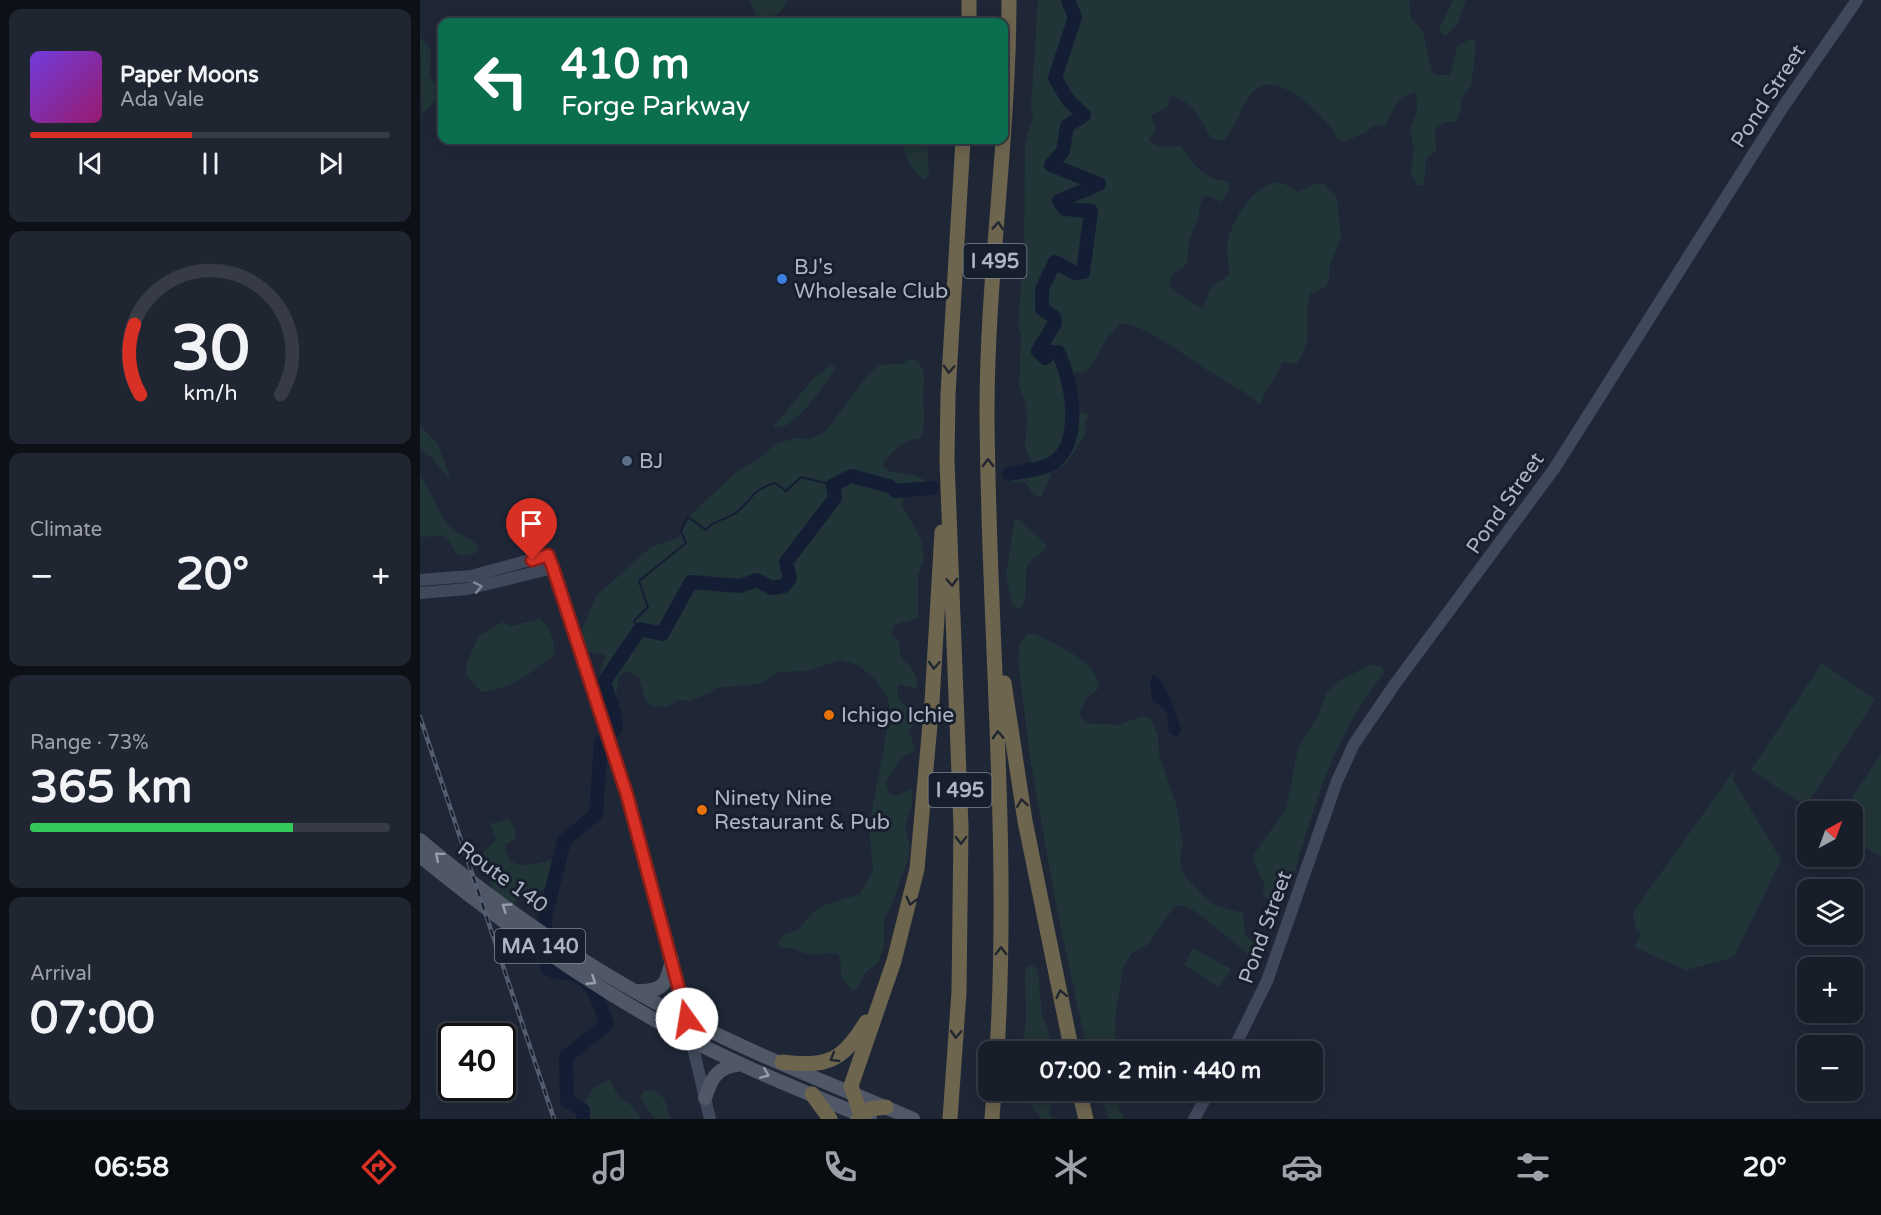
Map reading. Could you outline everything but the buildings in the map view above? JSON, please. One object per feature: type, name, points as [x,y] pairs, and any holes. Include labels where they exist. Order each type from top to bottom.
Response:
[{"type":"highway","points":[[969,0],[969,18]]},
{"type":"highway","name":"I 495","points":[[1008,50],[1009,0]]},
{"type":"highway","name":"I 495","points":[[950,1119],[958,992],[962,827],[947,460],[950,346],[963,144]]},
{"type":"highway","name":"I 495","points":[[998,1041],[1001,826],[987,409],[1004,144]]},
{"type":"highway","points":[[886,1107],[870,1109],[863,1118],[852,1092],[853,1077],[882,996],[910,905],[919,860],[947,460]]},
{"type":"highway","points":[[989,521],[1002,667],[1013,749],[1070,1041]]},
{"type":"highway","points":[[782,1062],[812,1065],[837,1058],[857,1037],[882,996]]},
{"type":"highway","points":[[812,1094],[830,1119]]},
{"type":"highway","points":[[992,1119],[993,1101]]},
{"type":"highway","points":[[1081,1101],[1084,1119]]},
{"type":"main road","name":"Pond Street","points":[[1237,1041],[1267,981],[1334,790],[1354,744],[1395,684],[1554,470],[1777,116],[1857,0]]},
{"type":"main road","points":[[420,580],[471,576],[548,555],[609,737],[672,958],[710,1119]]},
{"type":"main road","points":[[420,593],[467,589],[553,568]]},
{"type":"main road","name":"Route 140","points":[[420,840],[458,872],[562,945],[687,1019]]},
{"type":"main road","name":"Route 140","points":[[420,856],[458,887],[548,952],[625,1002],[693,1041]]},
{"type":"main road","points":[[630,987],[650,991],[662,986],[669,976],[672,958]]},
{"type":"main road","name":"MA 140","points":[[687,1019],[913,1119]]},
{"type":"main road","name":"MA 140","points":[[693,1041],[863,1118]]},
{"type":"main road","points":[[705,1098],[716,1072],[729,1065],[741,1064]]},
{"type":"main road","points":[[1194,1119],[1204,1101]]},
{"type":"green space","points":[[750,0],[788,0],[781,11],[770,18],[756,17]]},
{"type":"green space","points":[[1038,0],[1409,0],[1411,18],[1423,32],[1432,72],[1438,75],[1450,75],[1457,47],[1469,39],[1475,40],[1470,87],[1464,95],[1456,122],[1445,122],[1435,129],[1436,151],[1426,159],[1422,186],[1417,185],[1410,171],[1414,152],[1410,130],[1417,111],[1416,92],[1400,100],[1386,126],[1375,125],[1365,133],[1342,142],[1313,108],[1292,92],[1270,84],[1260,87],[1251,94],[1232,130],[1223,141],[1211,138],[1190,106],[1170,95],[1167,107],[1151,115],[1156,130],[1149,139],[1152,143],[1159,146],[1181,146],[1205,174],[1227,181],[1230,185],[1221,202],[1209,196],[1204,197],[1201,201],[1198,218],[1188,245],[1188,259],[1185,266],[1173,274],[1170,281],[1172,290],[1203,309],[1211,287],[1229,275],[1228,239],[1236,219],[1256,193],[1276,182],[1298,192],[1312,185],[1323,183],[1337,198],[1341,238],[1329,269],[1329,282],[1324,288],[1310,294],[1306,346],[1302,355],[1296,364],[1282,362],[1265,392],[1261,406],[1165,342],[1142,329],[1121,323],[1107,338],[1085,372],[1071,373],[1068,382],[1078,411],[1089,414],[1085,423],[1086,433],[1066,464],[1052,472],[1041,497],[1034,495],[1025,482],[1014,483],[1006,478],[1008,474],[1032,464],[1025,447],[1027,421],[1026,404],[1019,387],[1021,336],[1018,325],[1024,247],[1025,143],[1033,116],[1031,107]]},
{"type":"green space","points":[[1453,0],[1466,0],[1458,23],[1447,35],[1443,35],[1439,29]]},
{"type":"green space","points":[[420,37],[431,49],[430,76],[438,88],[438,98],[422,114]]},
{"type":"green space","points":[[903,144],[927,144],[929,172],[925,180],[916,173]]},
{"type":"green space","points":[[912,358],[921,367],[924,377],[924,419],[921,438],[904,443],[882,465],[889,471],[917,476],[931,484],[924,493],[908,493],[901,503],[921,539],[924,559],[918,574],[918,618],[894,625],[891,633],[899,642],[901,658],[913,671],[917,683],[917,688],[900,685],[897,687],[899,700],[915,714],[916,723],[909,731],[915,749],[902,757],[886,782],[889,793],[894,796],[912,789],[912,804],[905,827],[910,848],[891,907],[884,918],[884,946],[878,963],[866,972],[856,990],[852,990],[841,977],[841,965],[837,954],[808,954],[777,945],[784,934],[798,930],[812,913],[825,905],[860,894],[873,871],[869,826],[890,714],[888,699],[875,679],[858,665],[840,660],[808,671],[778,672],[761,684],[715,688],[710,693],[688,701],[677,700],[669,706],[653,707],[645,699],[639,677],[626,671],[619,677],[615,701],[607,710],[598,678],[606,655],[589,652],[584,646],[582,629],[596,596],[651,547],[679,537],[689,516],[740,469],[758,460],[775,444],[796,438],[810,439],[826,431],[867,376],[879,365],[901,364]]},
{"type":"green space","points":[[831,365],[835,366],[835,370],[799,416],[781,427],[773,427],[813,379]]},
{"type":"green space","points":[[420,426],[438,444],[451,481],[431,457],[420,449]]},
{"type":"green space","points":[[420,476],[448,525],[479,546],[477,552],[459,555],[443,536],[420,537]]},
{"type":"green space","points":[[1015,517],[1047,547],[1033,559],[1027,568],[1026,595],[1019,610],[1012,605],[1006,575]]},
{"type":"green space","points":[[540,619],[551,634],[555,654],[529,674],[512,683],[481,692],[466,675],[466,665],[478,637],[502,622],[512,626]]},
{"type":"green space","points":[[1036,633],[1075,655],[1092,669],[1099,688],[1086,699],[1079,714],[1085,723],[1119,725],[1142,716],[1150,718],[1158,735],[1159,754],[1177,807],[1183,843],[1180,859],[1184,875],[1205,898],[1216,906],[1243,913],[1246,936],[1264,952],[1263,957],[1257,961],[1195,911],[1183,905],[1174,907],[1148,944],[1131,954],[1123,968],[1115,1020],[1116,1041],[1085,1041],[1056,904],[1030,759],[1018,660],[1020,644],[1027,634]]},
{"type":"green space","points":[[1822,663],[1875,700],[1809,801],[1798,801],[1751,770]]},
{"type":"green space","points":[[1372,664],[1382,667],[1384,673],[1368,694],[1343,737],[1324,781],[1288,890],[1279,901],[1274,903],[1263,895],[1264,883],[1253,862],[1254,854],[1286,809],[1298,748],[1318,716],[1326,693],[1342,679]]},
{"type":"green space","points":[[1881,754],[1881,856],[1863,847],[1863,801],[1850,801]]},
{"type":"green space","points":[[1736,768],[1733,780],[1781,860],[1735,955],[1729,959],[1686,970],[1634,947],[1641,934],[1636,930],[1633,912]]},
{"type":"green space","points":[[509,819],[515,828],[515,839],[505,845],[507,855],[512,861],[527,865],[562,857],[551,889],[532,892],[515,902],[510,933],[501,926],[483,853],[496,840],[490,824]]},
{"type":"green space","points":[[1193,948],[1231,969],[1219,987],[1184,965]]},
{"type":"green space","points":[[1032,965],[1038,970],[1042,1015],[1051,1041],[1023,1041],[1027,967]]},
{"type":"green space","points":[[609,1079],[619,1097],[632,1106],[641,1119],[578,1119],[590,1115],[584,1102],[594,1088]]},
{"type":"green space","points":[[653,1090],[664,1098],[670,1119],[655,1119],[640,1098],[644,1091]]},
{"type":"green space","points":[[1029,1101],[1052,1101],[1049,1114],[1053,1119],[1042,1119]]},
{"type":"green space","points":[[1103,1101],[1120,1101],[1119,1108],[1124,1119],[1109,1119]]},
{"type":"water","points":[[1153,675],[1163,683],[1170,699],[1181,730],[1177,737],[1169,732],[1167,712],[1152,699],[1150,681]]},
{"type":"waterway","points":[[1009,474],[1038,469],[1054,462],[1063,452],[1069,440],[1072,425],[1071,394],[1058,352],[1052,352],[1045,358],[1038,351],[1055,323],[1054,317],[1042,309],[1042,289],[1055,262],[1075,273],[1083,272],[1091,211],[1065,209],[1059,201],[1099,184],[1051,165],[1063,151],[1067,126],[1084,115],[1068,100],[1055,78],[1075,17],[1068,0]]},
{"type":"waterway","points":[[583,1119],[583,1110],[567,1101],[566,1057],[607,1024],[587,982],[574,974],[559,973],[547,968],[545,917],[564,841],[596,814],[601,742],[616,728],[614,712],[604,682],[640,629],[662,634],[691,582],[740,586],[757,580],[772,588],[784,586],[790,578],[786,562],[835,498],[833,485],[851,476],[889,486],[896,491],[932,488]]},
{"type":"waterway","points":[[640,629],[634,621],[648,607],[639,581],[686,543],[681,531],[688,517],[706,530],[714,523],[734,514],[757,492],[775,483],[786,491],[801,477],[833,485]]},
{"type":"railway","points":[[420,717],[554,1119]]},
{"type":"place","name":"BJ's Wholesale Club","points":[[782,279]]},
{"type":"place","name":"BJ","points":[[627,461]]},
{"type":"place","name":"Ichigo Ichie","points":[[829,715]]},
{"type":"place","name":"Ninety Nine Restaurant & Pub","points":[[702,810]]},
{"type":"route","points":[[532,560],[548,555],[553,568],[627,795],[687,1019]]}]
